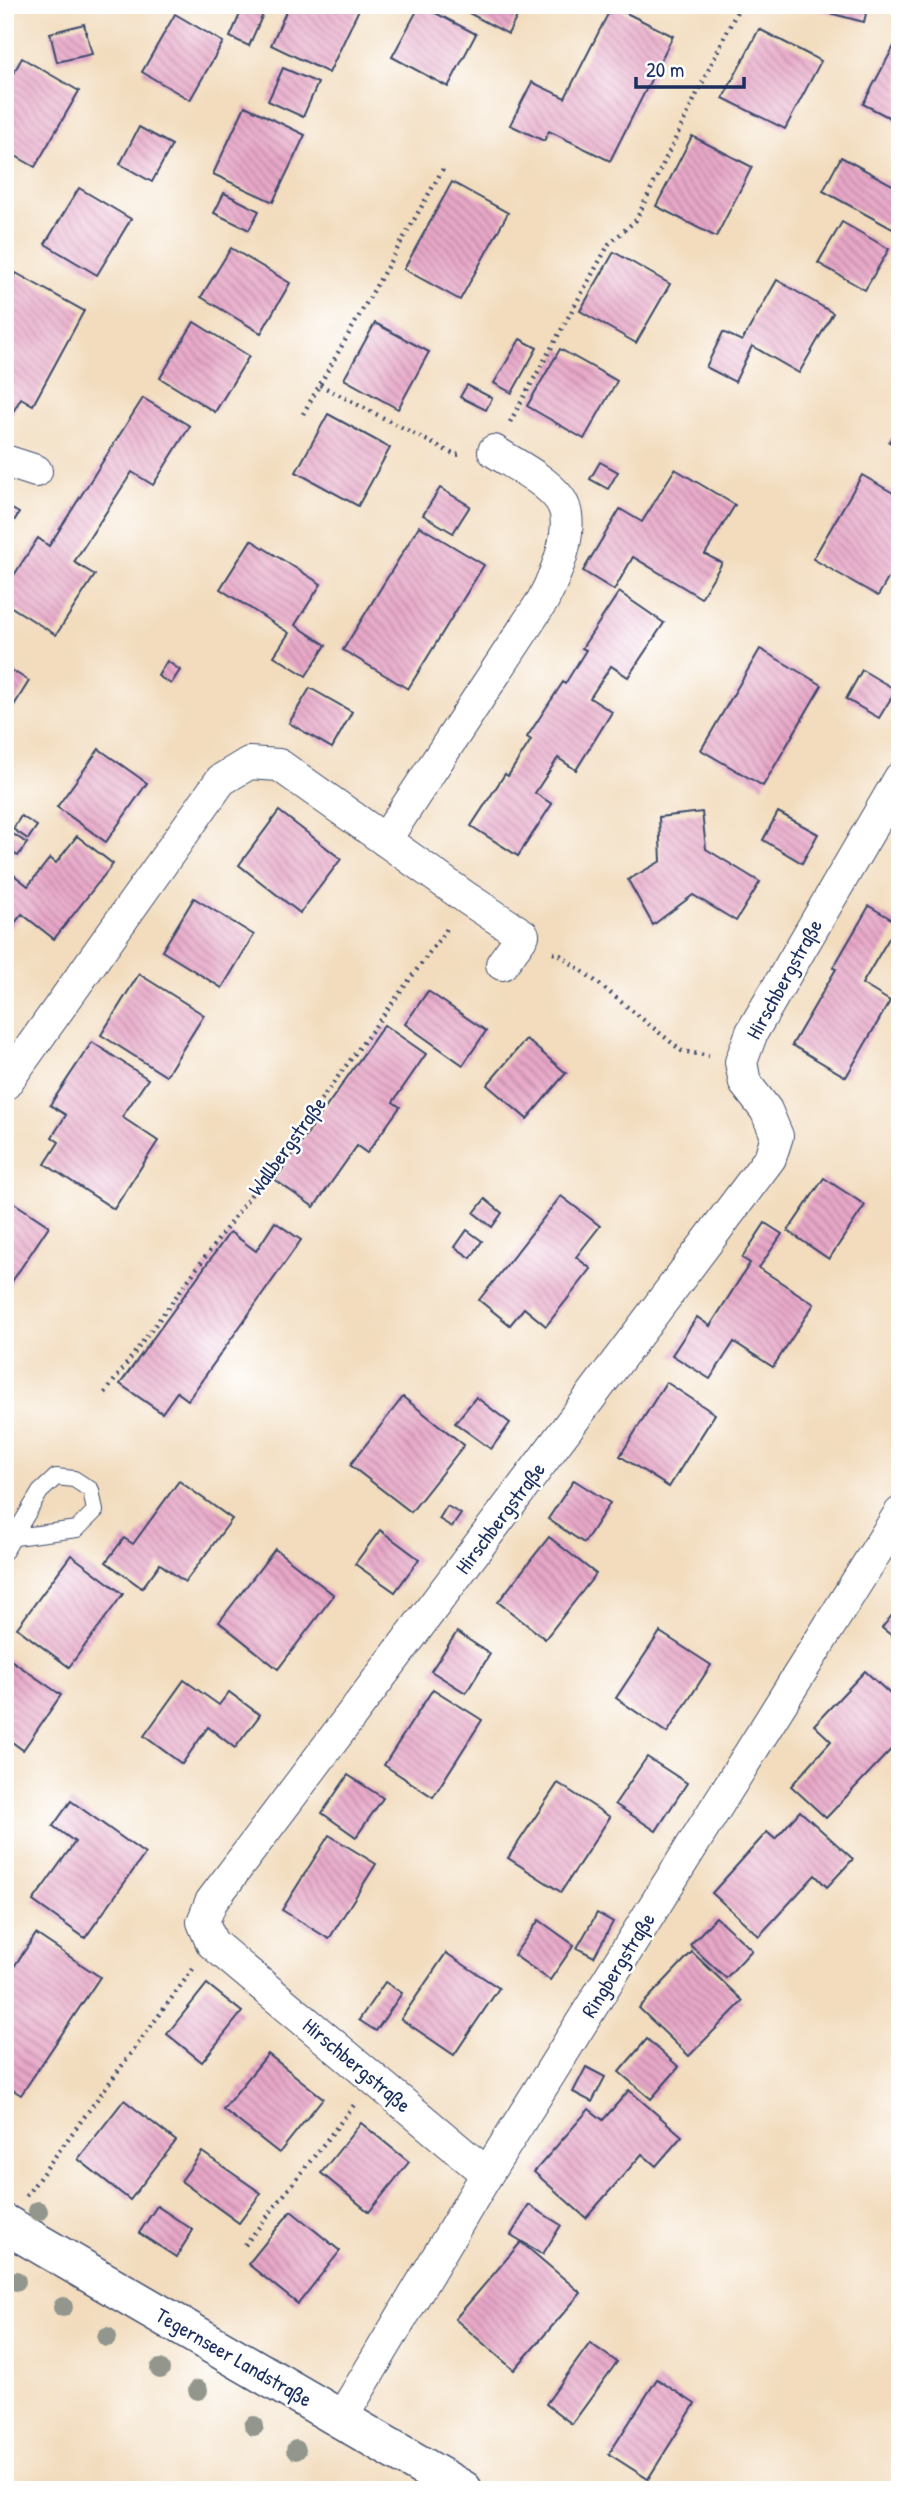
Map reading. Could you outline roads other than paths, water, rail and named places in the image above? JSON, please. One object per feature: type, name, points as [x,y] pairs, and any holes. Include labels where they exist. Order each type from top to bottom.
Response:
[{"type":"main road","name":"Tegernseer Landstraße","points":[[5,2224],[463,2490]]},
{"type":"street","points":[[385,841],[543,600],[557,572],[565,540],[564,506],[558,496],[543,483],[494,451]]},
{"type":"street","points":[[5,461],[36,471]]},
{"type":"street","points":[[5,1084],[221,780],[250,763],[279,765],[468,900],[523,935],[510,954]]},
{"type":"street","name":"Hirschbergstraße","points":[[487,2174],[212,1943],[203,1922],[211,1902],[770,1158],[777,1136],[766,1110],[745,1083],[741,1062],[752,1032],[900,778]]},
{"type":"street","name":"Ringbergstraße","points":[[341,2419],[487,2174],[900,1513]]},
{"type":"lane","points":[[56,1477],[74,1479],[91,1490],[95,1511],[77,1529],[10,1544],[40,1492],[56,1477]]}]
